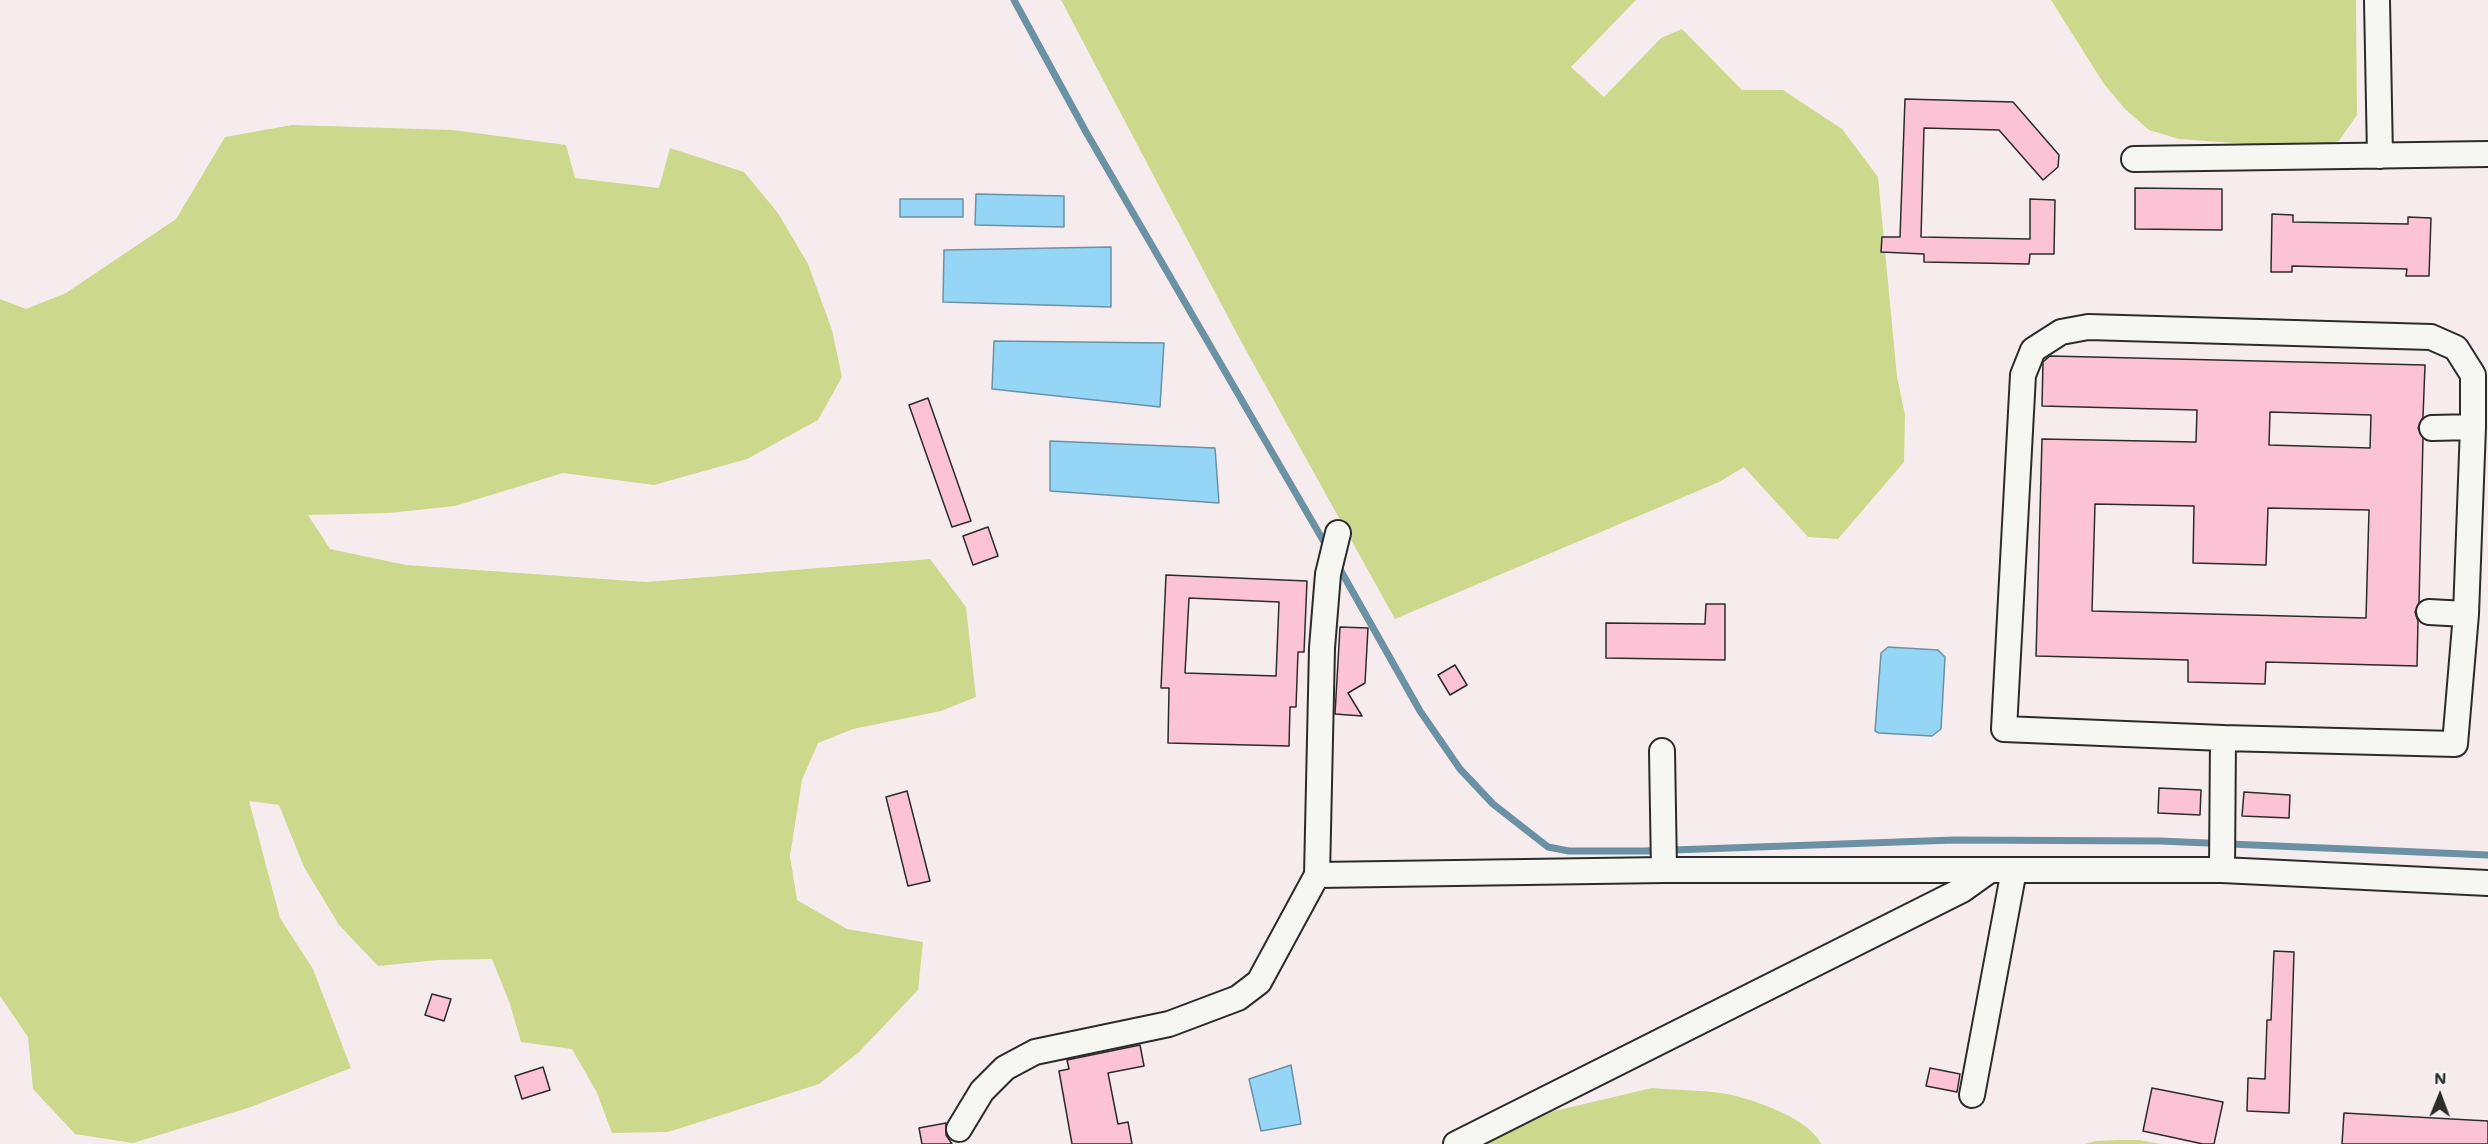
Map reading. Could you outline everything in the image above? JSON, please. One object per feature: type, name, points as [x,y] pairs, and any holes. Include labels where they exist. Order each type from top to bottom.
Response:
[{"type":"street","points":[[2377,0],[2380,156]]},
{"type":"street","points":[[2134,159],[2488,154]]},
{"type":"street","points":[[2088,327],[2431,337],[2456,348],[2472,375],[2473,427],[2466,614],[2456,744],[2004,729],[2023,544],[2023,375],[2033,350],[2061,332],[2088,327]]},
{"type":"street","points":[[2432,428],[2473,427]]},
{"type":"street","points":[[959,1129],[982,1091],[1005,1068],[1035,1052],[1168,1024],[1238,998],[1259,982],[1317,875],[1322,648],[1328,574],[1338,533]]},
{"type":"street","points":[[2429,612],[2466,614]]},
{"type":"street","points":[[2223,738],[2223,852]]},
{"type":"street","points":[[1662,752],[1664,858]]},
{"type":"street","points":[[1317,875],[1664,858],[2014,870],[2223,852],[2488,883]]},
{"type":"street","points":[[1456,1144],[1962,890],[1990,870]]},
{"type":"street","points":[[1972,1095],[2014,870]]},
{"type":"green space","points":[[1061,0],[1636,0],[1571,67],[1604,97],[1661,38],[1682,29],[1742,90],[1783,90],[1842,129],[1878,177],[1897,377],[1905,415],[1904,462],[1838,539],[1808,537],[1744,467],[1719,482],[1395,619],[1237,334]]},
{"type":"green space","points":[[2051,0],[2356,0],[2357,115],[2339,141],[2308,148],[2179,139],[2149,130],[2125,109],[2104,84]]},
{"type":"green space","points":[[292,125],[453,130],[566,145],[575,178],[659,188],[670,148],[744,172],[778,213],[808,264],[832,330],[842,377],[818,420],[747,459],[654,485],[563,473],[455,506],[389,513],[308,515],[330,549],[406,565],[646,582],[930,559],[966,607],[976,697],[941,711],[853,729],[818,743],[802,780],[790,856],[797,900],[847,929],[923,942],[918,990],[859,1052],[819,1084],[668,1132],[612,1133],[597,1093],[572,1049],[521,1042],[510,1004],[492,959],[438,960],[378,966],[339,925],[304,867],[279,805],[249,801],[280,918],[313,969],[351,1068],[248,1108],[133,1143],[75,1134],[33,1089],[28,1037],[0,996],[0,299],[26,309],[66,293],[176,219],[225,137]]},
{"type":"green space","points":[[1652,1088],[1713,1092],[1733,1095],[1762,1104],[1792,1117],[1815,1135],[1821,1144],[1485,1144],[1554,1111]]},
{"type":"green space","points":[[2139,1140],[2161,1144],[2085,1144]]},
{"type":"water","points":[[976,194],[1064,196],[1064,227],[975,225]]},
{"type":"water","points":[[900,199],[963,199],[963,217],[900,217]]},
{"type":"water","points":[[1111,247],[1111,307],[943,302],[944,250]]},
{"type":"water","points":[[994,341],[1164,343],[1160,407],[992,389]]},
{"type":"water","points":[[1050,441],[1215,448],[1219,503],[1050,491]]},
{"type":"water","points":[[1888,647],[1938,650],[1945,657],[1941,729],[1932,736],[1875,731],[1881,653]]},
{"type":"water","points":[[1291,1065],[1301,1124],[1261,1131],[1249,1079]]},
{"type":"building","points":[[1905,99],[2013,102],[2059,155],[2058,167],[2043,180],[1999,130],[1924,128],[1921,237],[2030,239],[2030,199],[2055,200],[2054,254],[2030,254],[2029,264],[1924,262],[1924,254],[1881,252],[1882,237],[1900,237]]},
{"type":"building","points":[[2135,188],[2222,189],[2222,230],[2135,229]]},
{"type":"building","points":[[2272,214],[2293,215],[2293,222],[2408,224],[2408,217],[2431,218],[2429,276],[2406,276],[2407,269],[2292,266],[2292,272],[2271,272]]},
{"type":"building","points":[[2050,356],[2425,365],[2423,417],[2418,428],[2423,438],[2419,603],[2415,612],[2418,621],[2417,666],[2266,662],[2265,684],[2188,682],[2188,660],[2036,656],[2042,439],[2196,442],[2197,410],[2042,406],[2043,362]],"holes":[[[2270,412],[2371,415],[2370,448],[2269,445]],[[2095,504],[2194,506],[2193,563],[2266,565],[2268,508],[2369,510],[2366,618],[2092,611]]]},
{"type":"building","points":[[928,398],[971,521],[952,527],[909,405]]},
{"type":"building","points":[[988,527],[998,556],[973,565],[963,536]]},
{"type":"building","points":[[1166,575],[1307,581],[1304,652],[1298,652],[1296,707],[1290,707],[1289,746],[1168,743],[1169,688],[1161,688]],"holes":[[[1189,598],[1279,602],[1276,676],[1185,673]]]},
{"type":"building","points":[[1706,604],[1725,604],[1725,660],[1606,658],[1606,623],[1705,624]]},
{"type":"building","points":[[1340,627],[1368,628],[1365,683],[1348,693],[1362,716],[1335,714]]},
{"type":"building","points":[[1455,665],[1467,685],[1450,695],[1438,675]]},
{"type":"building","points":[[2159,788],[2201,790],[2200,815],[2158,813]]},
{"type":"building","points":[[907,791],[930,881],[908,886],[886,797]]},
{"type":"building","points":[[2244,792],[2290,795],[2289,818],[2242,816]]},
{"type":"building","points":[[2274,951],[2294,952],[2289,1113],[2247,1111],[2248,1078],[2265,1079],[2267,1020],[2271,1020]]},
{"type":"building","points":[[432,994],[451,999],[444,1021],[425,1015]]},
{"type":"building","points":[[1140,1045],[1144,1066],[1108,1073],[1118,1124],[1128,1122],[1132,1144],[1072,1144],[1059,1071],[1069,1069],[1067,1060]]},
{"type":"building","points":[[543,1067],[550,1090],[522,1099],[515,1076]]},
{"type":"building","points":[[1930,1068],[1960,1074],[1957,1092],[1926,1086]]},
{"type":"building","points":[[2152,1088],[2223,1102],[2214,1144],[2203,1144],[2143,1131]]},
{"type":"building","points":[[2344,1113],[2488,1121],[2488,1144],[2342,1144]]},
{"type":"building","points":[[946,1123],[946,1135],[952,1144],[922,1144],[919,1128]]},
{"type":"waterway","points":[[1014,0],[1086,132],[1327,547]]},
{"type":"waterway","points":[[1337,564],[1420,711],[1460,769],[1493,804],[1548,847],[1569,851],[1645,851],[1954,840],[2160,841],[2488,855]]}]
